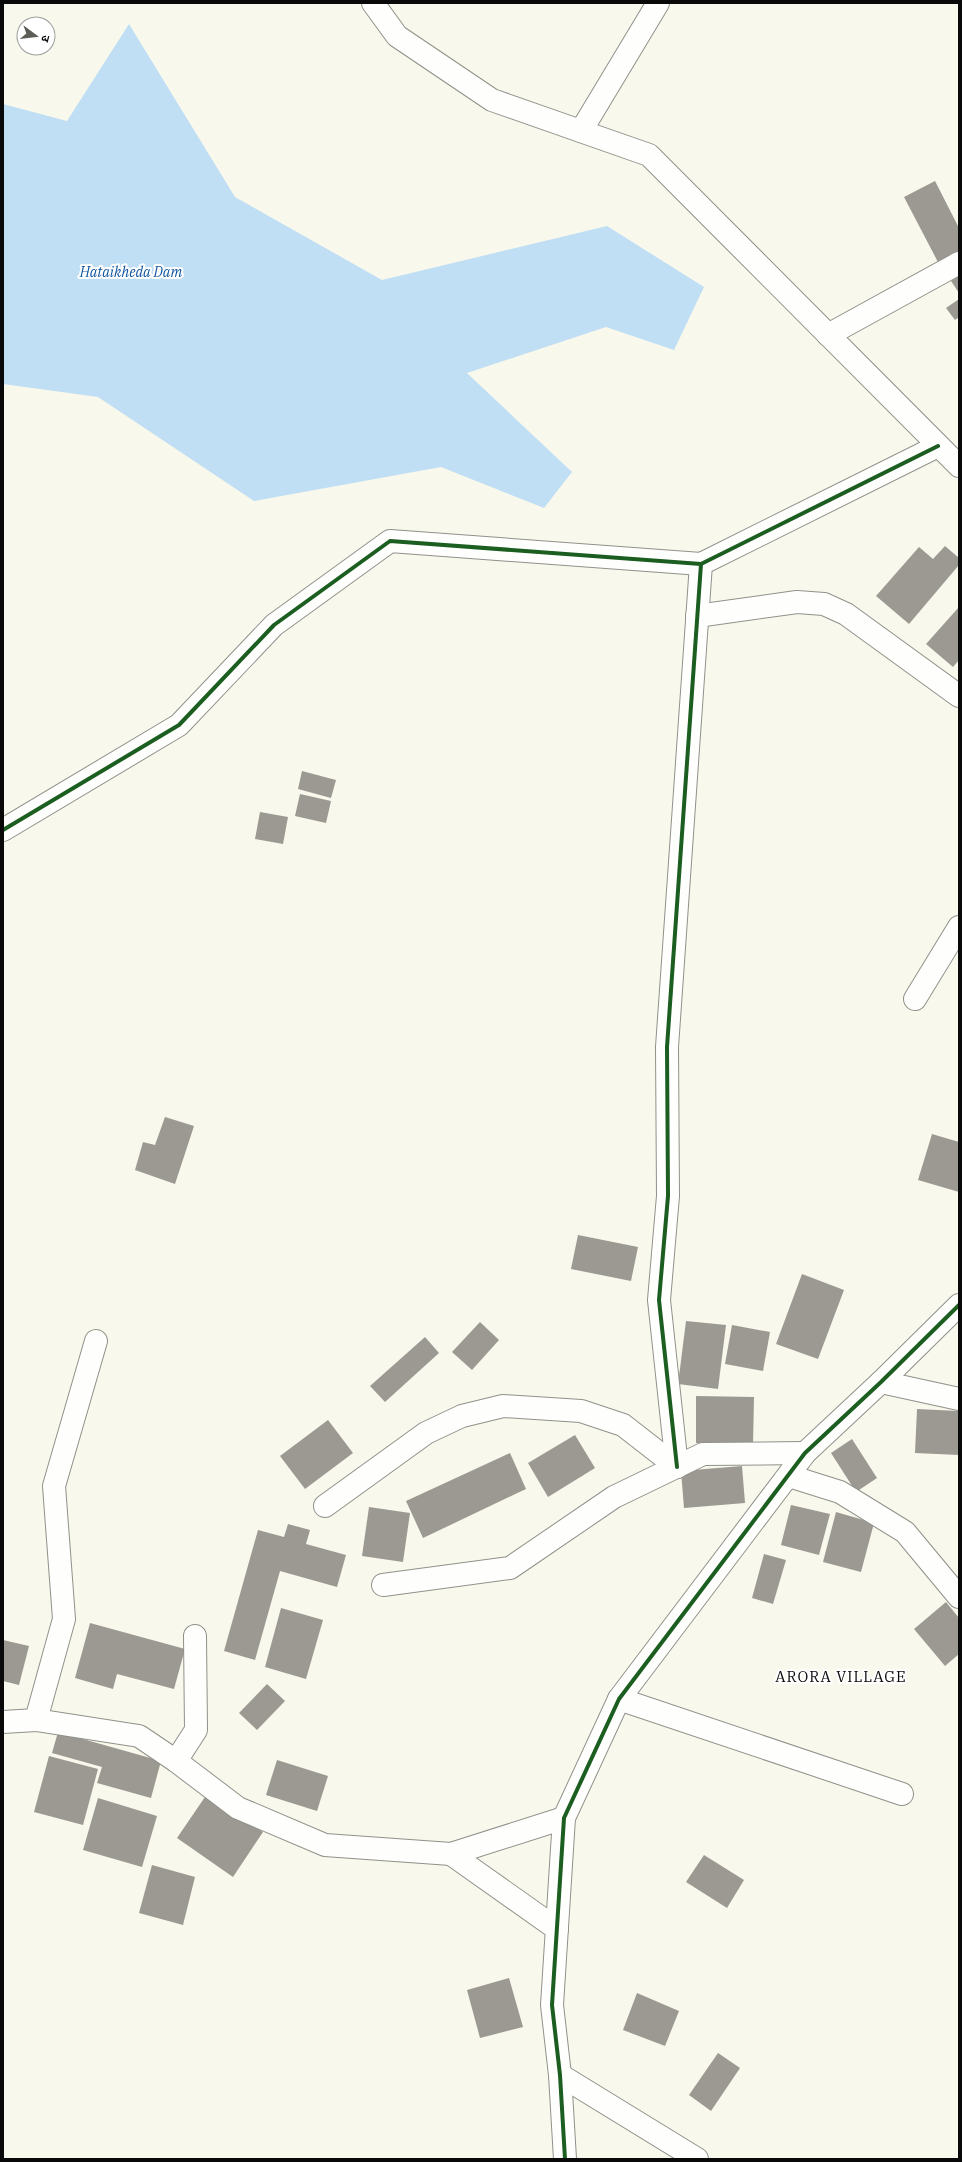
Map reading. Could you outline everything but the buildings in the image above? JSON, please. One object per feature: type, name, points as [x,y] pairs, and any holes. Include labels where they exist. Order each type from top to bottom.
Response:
[{"type":"street","points":[[373,3],[397,36],[492,100],[649,155],[959,466]]},
{"type":"street","points":[[581,131],[658,3]]},
{"type":"street","points":[[828,335],[959,264]]},
{"type":"street","points":[[3,830],[178,725],[274,625],[390,541],[701,564],[938,446]]},
{"type":"street","points":[[676,1467],[658,1300],[668,1196],[667,1047],[701,564]]},
{"type":"street","points":[[697,616],[797,602],[824,604],[846,614],[959,696]]},
{"type":"street","points":[[915,999],[959,927]]},
{"type":"street","points":[[565,2159],[560,2075],[552,2005],[564,1818],[619,1699],[789,1476],[805,1452],[881,1382],[959,1305]]},
{"type":"street","points":[[36,1720],[64,1619],[54,1486],[96,1341]]},
{"type":"street","points":[[881,1382],[959,1399]]},
{"type":"street","points":[[325,1506],[426,1433],[462,1416],[503,1406],[581,1411],[623,1425],[676,1467]]},
{"type":"street","points":[[383,1585],[510,1568],[614,1497],[703,1454],[805,1452]]},
{"type":"street","points":[[789,1476],[840,1492],[905,1532],[959,1597]]},
{"type":"street","points":[[176,1760],[196,1730],[195,1636]]},
{"type":"street","points":[[619,1699],[902,1794]]},
{"type":"street","points":[[3,1722],[36,1720],[139,1736],[176,1760],[238,1808],[325,1845],[451,1854],[564,1818]]},
{"type":"street","points":[[451,1854],[557,1929]]},
{"type":"street","points":[[560,2075],[697,2159]]},
{"type":"water","name":"Hataikheda Dam","points":[[129,24],[235,197],[382,280],[607,226],[704,287],[674,350],[606,327],[467,373],[572,472],[544,508],[441,467],[254,501],[98,397],[3,384],[3,104],[67,121]]},
{"type":"cycle path","points":[[3,830],[179,725],[274,625],[390,541],[701,564],[938,446]]},
{"type":"cycle path","points":[[677,1467],[659,1300],[668,1196],[667,1047],[701,564]]},
{"type":"cycle path","points":[[565,2159],[560,2075],[552,2005],[564,1818],[619,1699],[805,1453],[881,1382],[959,1305]]},
{"type":"district","name":"ARORA VILLAGE","points":[[841,1677]]}]
